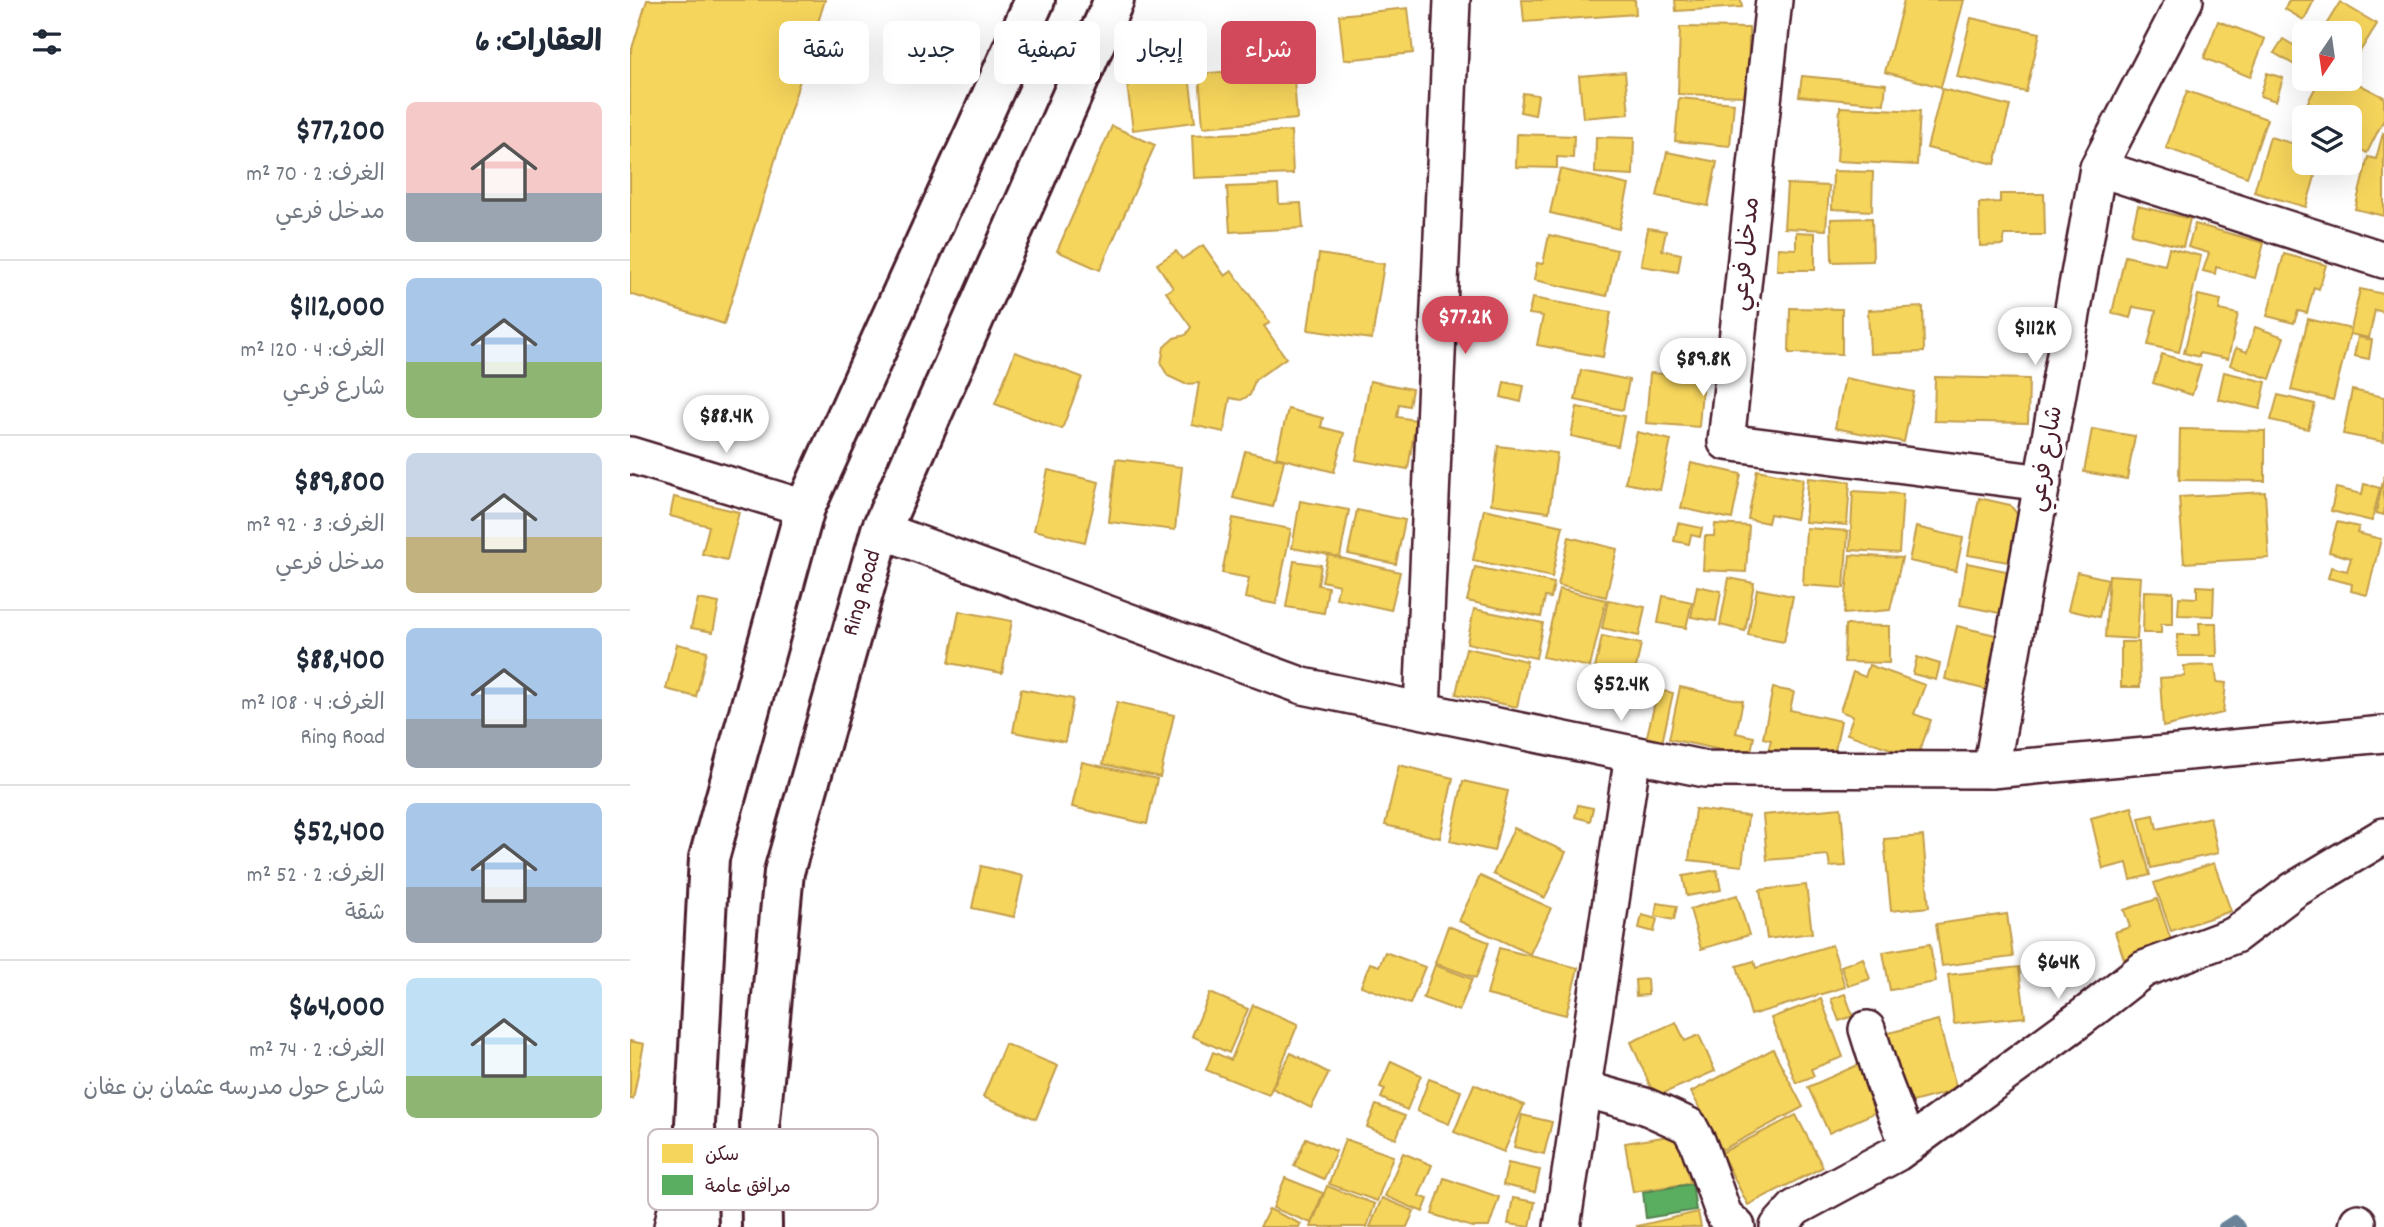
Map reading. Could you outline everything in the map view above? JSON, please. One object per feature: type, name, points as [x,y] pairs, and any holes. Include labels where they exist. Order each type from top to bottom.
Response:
[{"type":"main road","points":[[695,1129],[709,858],[805,508],[1035,0]]},
{"type":"main road","name":"Ring Road","points":[[760,1129],[784,872],[881,530],[1114,0]]},
{"type":"street","points":[[1422,710],[1452,0]]},
{"type":"street","name":"مدخل فرعي","points":[[1774,0],[1726,442],[2043,483]]},
{"type":"street","name":"شارع فرعي","points":[[1991,770],[2098,168],[2185,0]]},
{"type":"street","points":[[2098,168],[2384,260]]},
{"type":"street","points":[[630,455],[805,508]]},
{"type":"street","points":[[881,530],[1303,686],[1704,769],[1991,770],[2384,734]]},
{"type":"street","points":[[1562,1227],[1633,754]]},
{"type":"street","points":[[1778,1227],[1795,1208],[1908,1145],[2144,969],[2235,935],[2294,890],[2384,836]]},
{"type":"street","points":[[1867,1029],[1908,1145]]},
{"type":"street","points":[[1584,1089],[1644,1106],[1689,1126],[1698,1143],[1724,1215],[1737,1227]]},
{"type":"street","points":[[694,1129],[695,1124]]},
{"type":"building: سكن","points":[[647,0],[825,0],[818,21],[779,21],[779,84],[799,84],[724,324],[630,294],[630,55]]},
{"type":"building: سكن","points":[[1522,0],[1635,0],[1636,14],[1524,22]]},
{"type":"building: سكن","points":[[1675,0],[1741,0],[1742,7],[1676,11]]},
{"type":"building: سكن","points":[[1904,0],[1964,0],[1941,87],[1885,72]]},
{"type":"building: سكن","points":[[2289,0],[2314,0],[2304,20],[2285,9]]},
{"type":"building: سكن","points":[[2340,2],[2377,24],[2362,48],[2362,21],[2328,21]]},
{"type":"building: سكن","points":[[1408,8],[1413,53],[1344,60],[1339,15]]},
{"type":"building: سكن","points":[[1971,18],[2040,33],[2026,92],[1957,77]]},
{"type":"building: سكن","points":[[2218,21],[2265,39],[2250,77],[2204,58]]},
{"type":"building: سكن","points":[[1680,27],[1749,28],[1748,96],[1678,94]]},
{"type":"building: سكن","points":[[2283,39],[2292,44],[2292,63],[2274,53]]},
{"type":"building: سكن","points":[[1221,72],[1221,84],[1294,84],[1297,119],[1203,127],[1200,84],[1207,84],[1207,73]]},
{"type":"building: سكن","points":[[1625,72],[1629,114],[1583,118],[1579,76]]},
{"type":"building: سكن","points":[[2267,73],[2283,78],[2276,101],[2260,96]]},
{"type":"building: سكن","points":[[1802,76],[1886,84],[1884,104],[1799,96]]},
{"type":"building: سكن","points":[[1127,84],[1190,84],[1195,122],[1133,130]]},
{"type":"building: سكن","points":[[2362,86],[2384,97],[2384,119],[2367,153],[2362,150],[2362,105],[2306,105],[2314,91],[2362,91]]},
{"type":"building: سكن","points":[[1942,89],[2010,106],[1995,164],[1927,148]]},
{"type":"building: سكن","points":[[2187,91],[2267,119],[2247,177],[2166,148]]},
{"type":"building: سكن","points":[[1523,93],[1538,95],[1535,115],[1520,112]]},
{"type":"building: سكن","points":[[1679,98],[1734,103],[1730,146],[1675,141]]},
{"type":"building: سكن","points":[[1840,107],[1920,111],[1917,165],[1837,161]]},
{"type":"building: سكن","points":[[1112,126],[1155,145],[1100,270],[1057,251]]},
{"type":"building: سكن","points":[[1291,131],[1293,174],[1194,178],[1192,135]]},
{"type":"building: سكن","points":[[2383,133],[2384,216],[2355,209],[2368,157],[2376,159]]},
{"type":"building: سكن","points":[[1517,134],[1574,136],[1573,158],[1557,157],[1557,168],[1516,167]]},
{"type":"building: سكن","points":[[1596,137],[1634,138],[1633,175],[1595,173]]},
{"type":"building: سكن","points":[[2270,137],[2292,143],[2292,175],[2315,175],[2306,207],[2254,192]]},
{"type":"building: سكن","points":[[1667,152],[1717,162],[1708,206],[1657,196]]},
{"type":"building: سكن","points":[[1560,169],[1629,185],[1619,229],[1550,213]]},
{"type":"building: سكن","points":[[1833,171],[1873,172],[1872,211],[1832,209]]},
{"type":"building: سكن","points":[[1787,184],[1829,186],[1826,230],[1784,228]]},
{"type":"building: سكن","points":[[1278,185],[1279,204],[1301,203],[1303,228],[1230,232],[1227,187]]},
{"type":"building: سكن","points":[[2000,194],[2044,194],[2045,235],[2004,235],[2004,245],[1980,246],[1979,203],[2000,202]]},
{"type":"building: سكن","points":[[2138,206],[2190,219],[2183,247],[2131,234]]},
{"type":"building: سكن","points":[[1872,218],[1873,261],[1832,262],[1831,219]]},
{"type":"building: سكن","points":[[2195,224],[2264,243],[2255,278],[2216,267],[2215,274],[2203,271],[2209,253],[2188,247]]},
{"type":"building: سكن","points":[[1648,228],[1666,231],[1662,250],[1681,254],[1678,272],[1641,266]]},
{"type":"building: سكن","points":[[1796,232],[1815,233],[1815,270],[1777,270],[1778,248],[1796,249]]},
{"type":"building: سكن","points":[[1549,235],[1617,250],[1607,296],[1534,280],[1537,263],[1543,264]]},
{"type":"building: سكن","points":[[1203,245],[1225,276],[1232,271],[1270,323],[1264,326],[1286,358],[1255,380],[1250,395],[1241,400],[1230,398],[1224,432],[1192,425],[1199,383],[1185,384],[1168,376],[1161,364],[1164,347],[1174,338],[1186,335],[1191,327],[1166,292],[1173,288],[1157,264],[1176,251],[1182,259]]},
{"type":"building: سكن","points":[[2169,248],[2201,256],[2179,352],[2148,345],[2156,311],[2133,307],[2130,318],[2112,313],[2125,256],[2165,265]]},
{"type":"building: سكن","points":[[1319,254],[1384,264],[1372,339],[1308,330]]},
{"type":"building: سكن","points":[[2284,254],[2326,265],[2319,289],[2314,287],[2307,313],[2298,311],[2294,323],[2267,316]]},
{"type":"building: سكن","points":[[2360,289],[2384,294],[2384,312],[2375,310],[2369,338],[2350,334]]},
{"type":"building: سكن","points":[[2198,295],[2221,300],[2219,310],[2238,314],[2228,359],[2184,353]]},
{"type":"building: سكن","points":[[1532,298],[1611,312],[1603,357],[1537,345],[1543,316],[1529,314]]},
{"type":"building: سكن","points":[[1923,307],[1924,352],[1870,354],[1868,310]]},
{"type":"building: سكن","points":[[1790,308],[1842,309],[1842,354],[1789,353]]},
{"type":"building: سكن","points":[[2308,319],[2351,329],[2333,400],[2291,390]]},
{"type":"building: سكن","points":[[2255,327],[2284,337],[2270,379],[2230,365],[2236,348],[2247,352]]},
{"type":"building: سكن","points":[[2358,337],[2372,340],[2369,359],[2354,356]]},
{"type":"building: سكن","points":[[1015,352],[1082,377],[1062,429],[995,404]]},
{"type":"building: سكن","points":[[2162,354],[2201,366],[2192,395],[2153,383]]},
{"type":"building: سكن","points":[[1581,370],[1629,380],[1623,410],[1575,400]]},
{"type":"building: سكن","points":[[2224,372],[2266,382],[2260,409],[2218,399]]},
{"type":"building: سكن","points":[[1650,373],[1703,377],[1699,427],[1646,423]]},
{"type":"building: سكن","points":[[1935,377],[2029,379],[2028,423],[1934,421]]},
{"type":"building: سكن","points":[[1845,378],[1914,392],[1904,442],[1835,428]]},
{"type":"building: سكن","points":[[1370,381],[1412,389],[1409,406],[1399,404],[1397,417],[1416,420],[1408,469],[1356,460]]},
{"type":"building: سكن","points":[[1504,382],[1524,386],[1521,402],[1501,397]]},
{"type":"building: سكن","points":[[2352,390],[2384,397],[2384,442],[2343,434]]},
{"type":"building: سكن","points":[[2278,395],[2315,404],[2308,429],[2271,420]]},
{"type":"building: سكن","points":[[1577,407],[1624,416],[1618,446],[1571,436]]},
{"type":"building: سكن","points":[[1288,409],[1323,418],[1321,427],[1344,433],[1334,472],[1276,457]]},
{"type":"building: سكن","points":[[2092,429],[2135,436],[2127,479],[2084,472]]},
{"type":"building: سكن","points":[[2180,429],[2265,431],[2265,481],[2179,480]]},
{"type":"building: سكن","points":[[1637,432],[1671,440],[1660,490],[1625,483]]},
{"type":"building: سكن","points":[[1498,446],[1557,453],[1549,512],[1491,504]]},
{"type":"building: سكن","points":[[1245,451],[1284,460],[1273,507],[1233,498]]},
{"type":"building: سكن","points":[[1116,459],[1182,467],[1175,530],[1109,522]]},
{"type":"building: سكن","points":[[1691,463],[1741,474],[1732,519],[1681,508]]},
{"type":"building: سكن","points":[[1048,470],[1099,482],[1085,542],[1034,530]]},
{"type":"building: سكن","points":[[1757,470],[1803,479],[1796,519],[1770,514],[1768,523],[1748,519]]},
{"type":"building: سكن","points":[[2384,476],[2384,515],[2376,513]]},
{"type":"building: سكن","points":[[1808,478],[1850,482],[1847,525],[1805,522]]},
{"type":"building: سكن","points":[[2364,484],[2380,488],[2372,521],[2331,511],[2336,488],[2362,494]]},
{"type":"building: سكن","points":[[1853,491],[1903,494],[1899,553],[1850,550]]},
{"type":"building: سكن","points":[[2265,492],[2269,558],[2184,563],[2179,497]]},
{"type":"building: سكن","points":[[674,497],[739,512],[727,560],[702,554],[709,526],[670,516]]},
{"type":"building: سكن","points":[[1979,498],[2010,505],[2027,526],[2020,564],[1968,555]]},
{"type":"building: سكن","points":[[1300,501],[1349,510],[1340,557],[1292,548]]},
{"type":"building: سكن","points":[[1484,509],[1563,526],[1552,577],[1473,560]]},
{"type":"building: سكن","points":[[1357,510],[1405,520],[1396,564],[1348,554]]},
{"type":"building: سكن","points":[[1233,518],[1291,529],[1276,604],[1245,598],[1249,578],[1222,573]]},
{"type":"building: سكن","points":[[2337,522],[2359,527],[2357,533],[2381,539],[2367,595],[2351,591],[2352,584],[2328,578],[2331,567],[2347,571],[2351,558],[2329,552]]},
{"type":"building: سكن","points":[[1678,523],[1702,528],[1700,537],[1691,535],[1689,544],[1674,541]]},
{"type":"building: سكن","points":[[1715,524],[1749,526],[1746,572],[1703,570],[1705,536],[1714,536]]},
{"type":"building: سكن","points":[[1916,527],[1963,538],[1956,571],[1909,561]]},
{"type":"building: سكن","points":[[1806,528],[1848,531],[1844,588],[1803,585]]},
{"type":"building: سكن","points":[[1569,537],[1617,549],[1606,597],[1558,585]]},
{"type":"building: سكن","points":[[1328,555],[1400,572],[1391,610],[1336,598],[1339,585],[1322,581]]},
{"type":"building: سكن","points":[[1850,555],[1902,558],[1890,610],[1844,614]]},
{"type":"building: سكن","points":[[1294,561],[1321,565],[1318,585],[1328,587],[1324,613],[1286,607]]},
{"type":"building: سكن","points":[[1967,563],[2016,573],[2009,615],[1960,605]]},
{"type":"building: سكن","points":[[1475,567],[1554,583],[1551,598],[1545,597],[1541,617],[1467,601]]},
{"type":"building: سكن","points":[[2077,572],[2108,579],[2099,617],[2068,610]]},
{"type":"building: سكن","points":[[2109,575],[2141,577],[2137,639],[2105,637]]},
{"type":"building: سكن","points":[[1729,578],[1754,583],[1745,631],[1720,625]]},
{"type":"building: سكن","points":[[1697,586],[1721,591],[1716,621],[1691,617]]},
{"type":"building: سكن","points":[[2197,586],[2214,587],[2213,616],[2178,615],[2179,597],[2197,598]]},
{"type":"building: سكن","points":[[1559,589],[1606,600],[1590,667],[1543,657]]},
{"type":"building: سكن","points":[[1757,589],[1793,596],[1784,642],[1748,635]]},
{"type":"building: سكن","points":[[2144,591],[2173,592],[2173,624],[2161,624],[2161,633],[2143,633]]},
{"type":"building: سكن","points":[[1663,596],[1692,602],[1686,628],[1658,623]]},
{"type":"building: سكن","points":[[698,599],[719,603],[713,632],[691,628]]},
{"type":"building: سكن","points":[[1608,600],[1645,607],[1639,636],[1602,628]]},
{"type":"building: سكن","points":[[1474,609],[1543,623],[1536,658],[1467,643]]},
{"type":"building: سكن","points":[[959,611],[1012,621],[1002,673],[949,663]]},
{"type":"building: سكن","points":[[2199,623],[2216,623],[2217,656],[2178,656],[2177,635],[2200,635]]},
{"type":"building: سكن","points":[[1845,625],[1889,626],[1889,663],[1844,662]]},
{"type":"building: سكن","points":[[1957,626],[2000,636],[1987,690],[1945,679]]},
{"type":"building: سكن","points":[[1602,636],[1641,644],[1634,677],[1595,669]]},
{"type":"building: سكن","points":[[2121,642],[2139,642],[2140,687],[2121,687]]},
{"type":"building: سكن","points":[[677,644],[707,651],[696,697],[666,689]]},
{"type":"building: سكن","points":[[1466,648],[1527,661],[1517,707],[1456,694]]},
{"type":"building: سكن","points":[[1917,657],[1940,664],[1936,680],[1913,674]]},
{"type":"building: سكن","points":[[1869,665],[1925,685],[1914,714],[1931,720],[1917,758],[1847,734],[1853,716],[1840,711],[1853,672],[1865,677]]},
{"type":"building: سكن","points":[[2215,665],[2217,682],[2226,683],[2223,713],[2163,727],[2160,678],[2185,676],[2184,666]]},
{"type":"building: سكن","points":[[1680,687],[1743,701],[1736,733],[1754,737],[1750,756],[1669,739]]},
{"type":"building: سكن","points":[[1773,688],[1794,692],[1790,710],[1841,721],[1832,765],[1768,751],[1771,740],[1763,738]]},
{"type":"building: سكن","points":[[1021,689],[1073,699],[1065,742],[1013,732]]},
{"type":"building: سكن","points":[[1658,690],[1673,693],[1662,743],[1646,740]]},
{"type":"building: سكن","points":[[1117,702],[1174,715],[1160,777],[1103,764]]},
{"type":"building: سكن","points":[[1082,762],[1157,779],[1147,824],[1072,807]]},
{"type":"building: سكن","points":[[1399,765],[1453,778],[1440,838],[1385,825]]},
{"type":"building: سكن","points":[[1463,781],[1508,791],[1494,851],[1450,841]]},
{"type":"building: سكن","points":[[1578,805],[1593,808],[1590,821],[1575,817]]},
{"type":"building: سكن","points":[[2132,807],[2150,875],[2131,880],[2127,863],[2103,869],[2091,818]]},
{"type":"building: سكن","points":[[1841,808],[1846,866],[1830,867],[1828,855],[1767,860],[1763,815]]},
{"type":"building: سكن","points":[[1695,809],[1748,816],[1742,866],[1689,860]]},
{"type":"building: سكن","points":[[2154,815],[2157,829],[2210,817],[2218,853],[2151,868],[2139,818]]},
{"type":"building: سكن","points":[[1514,828],[1566,852],[1545,898],[1493,874]]},
{"type":"building: سكن","points":[[1923,836],[1929,907],[1891,911],[1884,839]]},
{"type":"building: سكن","points":[[2214,863],[2231,911],[2171,931],[2154,883]]},
{"type":"building: سكن","points":[[981,866],[1023,876],[1014,917],[972,908]]},
{"type":"building: سكن","points":[[1717,870],[1721,890],[1687,896],[1683,876]]},
{"type":"building: سكن","points":[[1480,876],[1551,908],[1530,954],[1459,921]]},
{"type":"building: سكن","points":[[1806,885],[1812,933],[1767,939],[1760,890]]},
{"type":"building: سكن","points":[[1737,895],[1749,935],[1701,949],[1690,909]]},
{"type":"building: سكن","points":[[2157,899],[2172,943],[2124,959],[2115,932],[2130,927],[2124,910]]},
{"type":"building: سكن","points":[[1657,903],[1677,906],[1674,920],[1655,916]]},
{"type":"building: سكن","points":[[2007,914],[2013,957],[1942,966],[1936,924]]},
{"type":"building: سكن","points":[[1642,915],[1657,919],[1654,932],[1639,928]]},
{"type":"building: سكن","points":[[1448,926],[1489,942],[1476,978],[1435,963]]},
{"type":"building: سكن","points":[[1930,944],[1936,982],[1890,990],[1883,952]]},
{"type":"building: سكن","points":[[1832,945],[1845,987],[1751,1015],[1737,966],[1754,961],[1756,968]]},
{"type":"building: سكن","points":[[1499,948],[1578,968],[1566,1015],[1487,995]]},
{"type":"building: سكن","points":[[1385,952],[1425,967],[1410,1004],[1361,986],[1370,963],[1379,966]]},
{"type":"building: سكن","points":[[1863,958],[1870,979],[1848,986],[1841,966]]},
{"type":"building: سكن","points":[[1435,965],[1472,979],[1459,1011],[1423,998]]},
{"type":"building: سكن","points":[[2019,967],[2025,1017],[1954,1024],[1948,975]]},
{"type":"building: سكن","points":[[1647,979],[1648,995],[1636,996],[1635,980]]},
{"type":"building: سكن","points":[[1210,993],[1248,1009],[1229,1053],[1192,1036]]},
{"type":"building: سكن","points":[[1845,994],[1853,1016],[1839,1021],[1831,999]]},
{"type":"building: سكن","points":[[1821,999],[1843,1057],[1811,1069],[1814,1076],[1796,1083],[1771,1018]]},
{"type":"building: سكن","points":[[1253,1005],[1298,1024],[1269,1095],[1206,1070],[1213,1052],[1231,1060]]},
{"type":"building: سكن","points":[[1938,1020],[1957,1090],[1905,1104],[1885,1034]]},
{"type":"building: سكن","points":[[1676,1022],[1685,1041],[1699,1035],[1715,1071],[1655,1097],[1631,1042]]},
{"type":"building: سكن","points":[[630,1041],[644,1044],[633,1099],[630,1099]]},
{"type":"building: سكن","points":[[1005,1044],[1058,1066],[1036,1119],[983,1097]]},
{"type":"building: سكن","points":[[1773,1049],[1803,1107],[1722,1150],[1691,1092]]},
{"type":"building: سكن","points":[[1291,1053],[1329,1073],[1311,1108],[1272,1088]]},
{"type":"building: سكن","points":[[1391,1061],[1421,1075],[1407,1110],[1381,1098],[1385,1089],[1380,1087]]},
{"type":"building: سكن","points":[[1862,1063],[1883,1109],[1829,1133],[1808,1087]]},
{"type":"building: سكن","points":[[1429,1079],[1461,1091],[1449,1124],[1417,1111]]},
{"type":"building: سكن","points":[[1474,1084],[1524,1105],[1504,1152],[1454,1132]]},
{"type":"building: سكن","points":[[1376,1105],[1405,1116],[1396,1139],[1367,1127]]},
{"type":"building: سكن","points":[[1522,1115],[1552,1122],[1544,1154],[1514,1147]]},
{"type":"building: سكن","points":[[1796,1115],[1823,1167],[1748,1205],[1721,1153]]},
{"type":"building: سكن","points":[[1682,1134],[1690,1183],[1633,1192],[1625,1143]]},
{"type":"building: سكن","points":[[1306,1138],[1336,1151],[1324,1179],[1294,1166]]},
{"type":"building: سكن","points":[[1345,1139],[1393,1156],[1377,1201],[1329,1184]]},
{"type":"building: سكن","points":[[1403,1153],[1432,1165],[1419,1196],[1428,1199],[1423,1212],[1385,1196]]},
{"type":"building: سكن","points":[[1508,1163],[1540,1170],[1535,1192],[1503,1185]]},
{"type":"building: سكن","points":[[1285,1178],[1323,1193],[1311,1223],[1273,1208]]},
{"type":"building: سكن","points":[[1444,1178],[1499,1197],[1489,1227],[1472,1227],[1432,1214]]},
{"type":"building: سكن","points":[[1327,1186],[1375,1204],[1367,1227],[1311,1227]]},
{"type":"building: سكن","points":[[1382,1198],[1414,1211],[1407,1227],[1370,1227]]},
{"type":"building: سكن","points":[[1513,1198],[1535,1202],[1530,1227],[1508,1224]]},
{"type":"building: سكن","points":[[1269,1209],[1301,1224],[1299,1227],[1260,1227]]},
{"type":"building: سكن","points":[[1698,1212],[1701,1227],[1637,1226]]},
{"type":"building: مرافق عامة","points":[[1692,1184],[1696,1210],[1646,1218],[1643,1192]]},
{"type":"waterway","points":[[2223,1227],[2234,1220],[2241,1227]]}]
